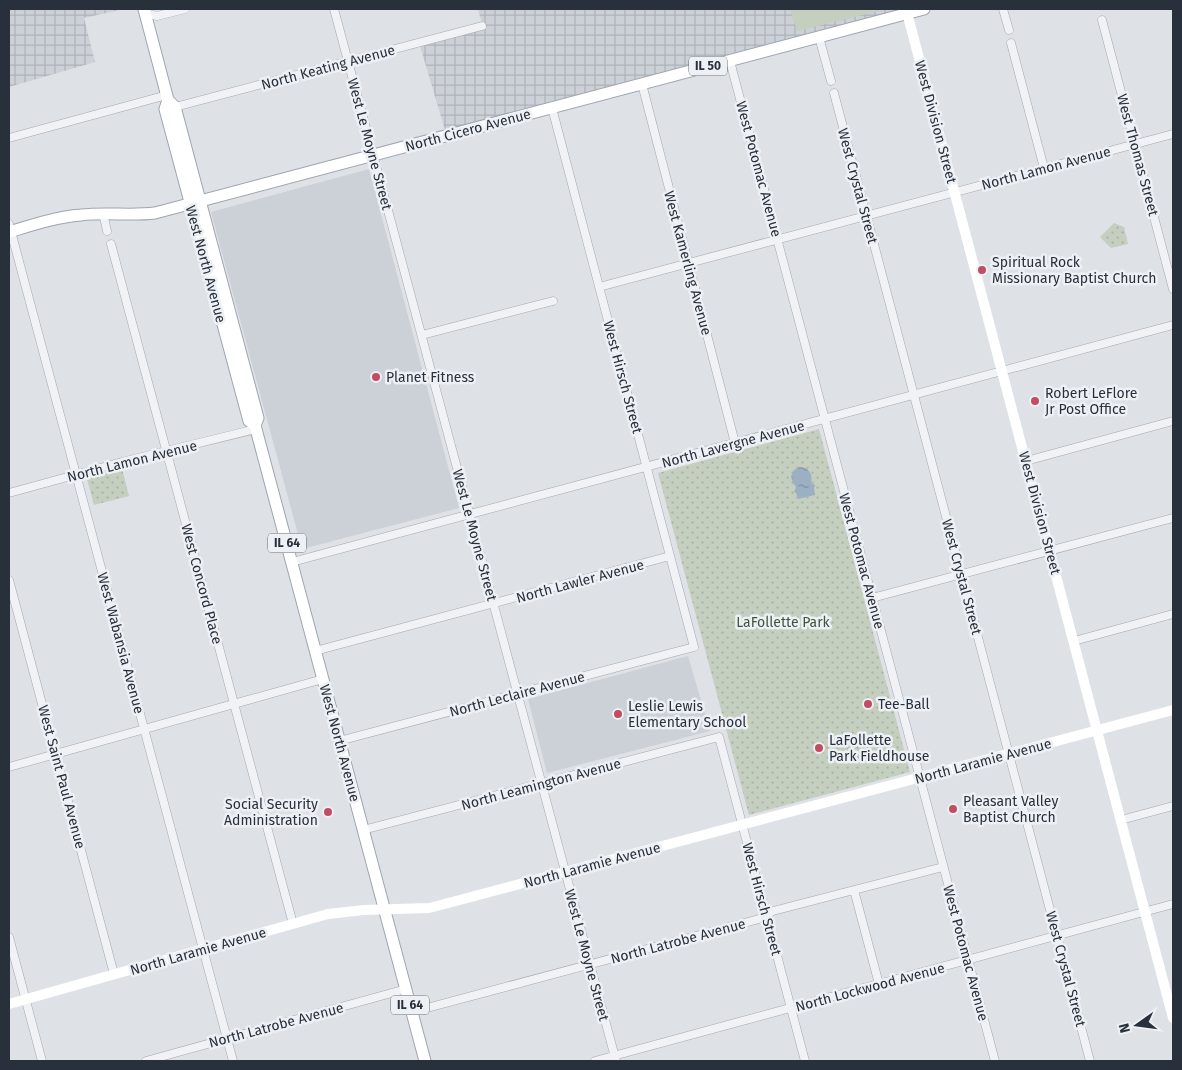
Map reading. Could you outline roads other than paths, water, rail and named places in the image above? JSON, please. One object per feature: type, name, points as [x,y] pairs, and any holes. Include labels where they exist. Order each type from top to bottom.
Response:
[{"type":"main road","name":"North Cicero Avenue","points":[[9,229],[57,218],[103,213],[155,214],[730,61],[907,11],[924,9]]},
{"type":"main road","name":"West North Avenue","points":[[144,11],[170,101],[165,109],[195,203],[249,422],[255,427],[425,1061]]},
{"type":"street","points":[[144,11],[157,16],[185,9]]},
{"type":"street","name":"West Le Moyne Street","points":[[334,9],[615,1059]]},
{"type":"street","points":[[1003,9],[1009,30]]},
{"type":"street","name":"West Division Street","points":[[907,11],[1145,912],[1172,1005],[1173,1018]]},
{"type":"street","name":"West Thomas Street","points":[[1102,20],[1173,289]]},
{"type":"street","name":"North Keating Avenue","points":[[9,138],[348,62],[482,26]]},
{"type":"street","points":[[819,36],[831,81]]},
{"type":"street","points":[[1011,43],[1044,168]]},
{"type":"street","name":"West Potomac Avenue","points":[[730,61],[995,1061]]},
{"type":"street","name":"West Kamerling Avenue","points":[[642,84],[735,443]]},
{"type":"street","name":"West Crystal Street","points":[[834,93],[1090,1061]]},
{"type":"street","name":"West Hirsch Street","points":[[552,108],[694,647]]},
{"type":"street","name":"North Lamon Avenue","points":[[599,287],[1173,134]]},
{"type":"street","points":[[103,213],[107,231]]},
{"type":"street","name":"West Wabansia Avenue","points":[[9,229],[233,1061]]},
{"type":"street","name":"West Concord Place","points":[[111,244],[293,924]]},
{"type":"street","points":[[422,336],[553,301]]},
{"type":"street","name":"North Lavergne Avenue","points":[[292,562],[1173,325]]},
{"type":"street","points":[[1026,460],[1173,421]]},
{"type":"street","name":"North Lamon Avenue","points":[[9,493],[255,427]]},
{"type":"street","points":[[872,598],[1173,518]]},
{"type":"street","name":"North Lawler Avenue","points":[[315,651],[670,556]]},
{"type":"street","name":"West Saint Paul Avenue","points":[[9,580],[114,974]]},
{"type":"street","points":[[1074,641],[1173,614]]},
{"type":"street","name":"North Leclaire Avenue","points":[[340,741],[694,647]]},
{"type":"street","points":[[9,767],[323,679]]},
{"type":"street","name":"North Laramie Avenue","points":[[9,1004],[341,912],[428,908],[1173,710]]},
{"type":"street","name":"West Hirsch Street","points":[[719,737],[806,1061]]},
{"type":"street","name":"North Leamington Avenue","points":[[363,830],[719,737]]},
{"type":"street","points":[[1121,820],[1173,806]]},
{"type":"street","name":"North Latrobe Avenue","points":[[412,1012],[759,919],[773,911],[943,867]]},
{"type":"street","points":[[854,890],[879,984]]},
{"type":"street","name":"North Lockwood Avenue","points":[[595,1061],[615,1059],[791,1008],[1173,904]]},
{"type":"street","points":[[9,937],[42,1061]]},
{"type":"street","name":"North Latrobe Avenue","points":[[146,1061],[406,989]]},
{"type":"water","points":[[799,467],[805,468],[810,472],[811,483],[815,485],[815,495],[798,499],[794,492],[796,487],[791,476],[794,470]]},
{"type":"place","name":"Spiritual Rock Missionary Baptist Church","points":[[982,270]]},
{"type":"place","name":"Planet Fitness","points":[[376,377]]},
{"type":"place","name":"Robert LeFlore Jr Post Office","points":[[1035,401]]},
{"type":"place","name":"Tee-Ball","points":[[868,704]]},
{"type":"place","name":"Leslie Lewis Elementary School","points":[[618,714]]},
{"type":"place","name":"LaFollette Park Fieldhouse","points":[[819,748]]},
{"type":"place","name":"Pleasant Valley Baptist Church","points":[[953,809]]},
{"type":"place","name":"Social Security Administration","points":[[328,812]]},
{"type":"park label","name":"LaFollette Park","points":[[783,622]]}]
